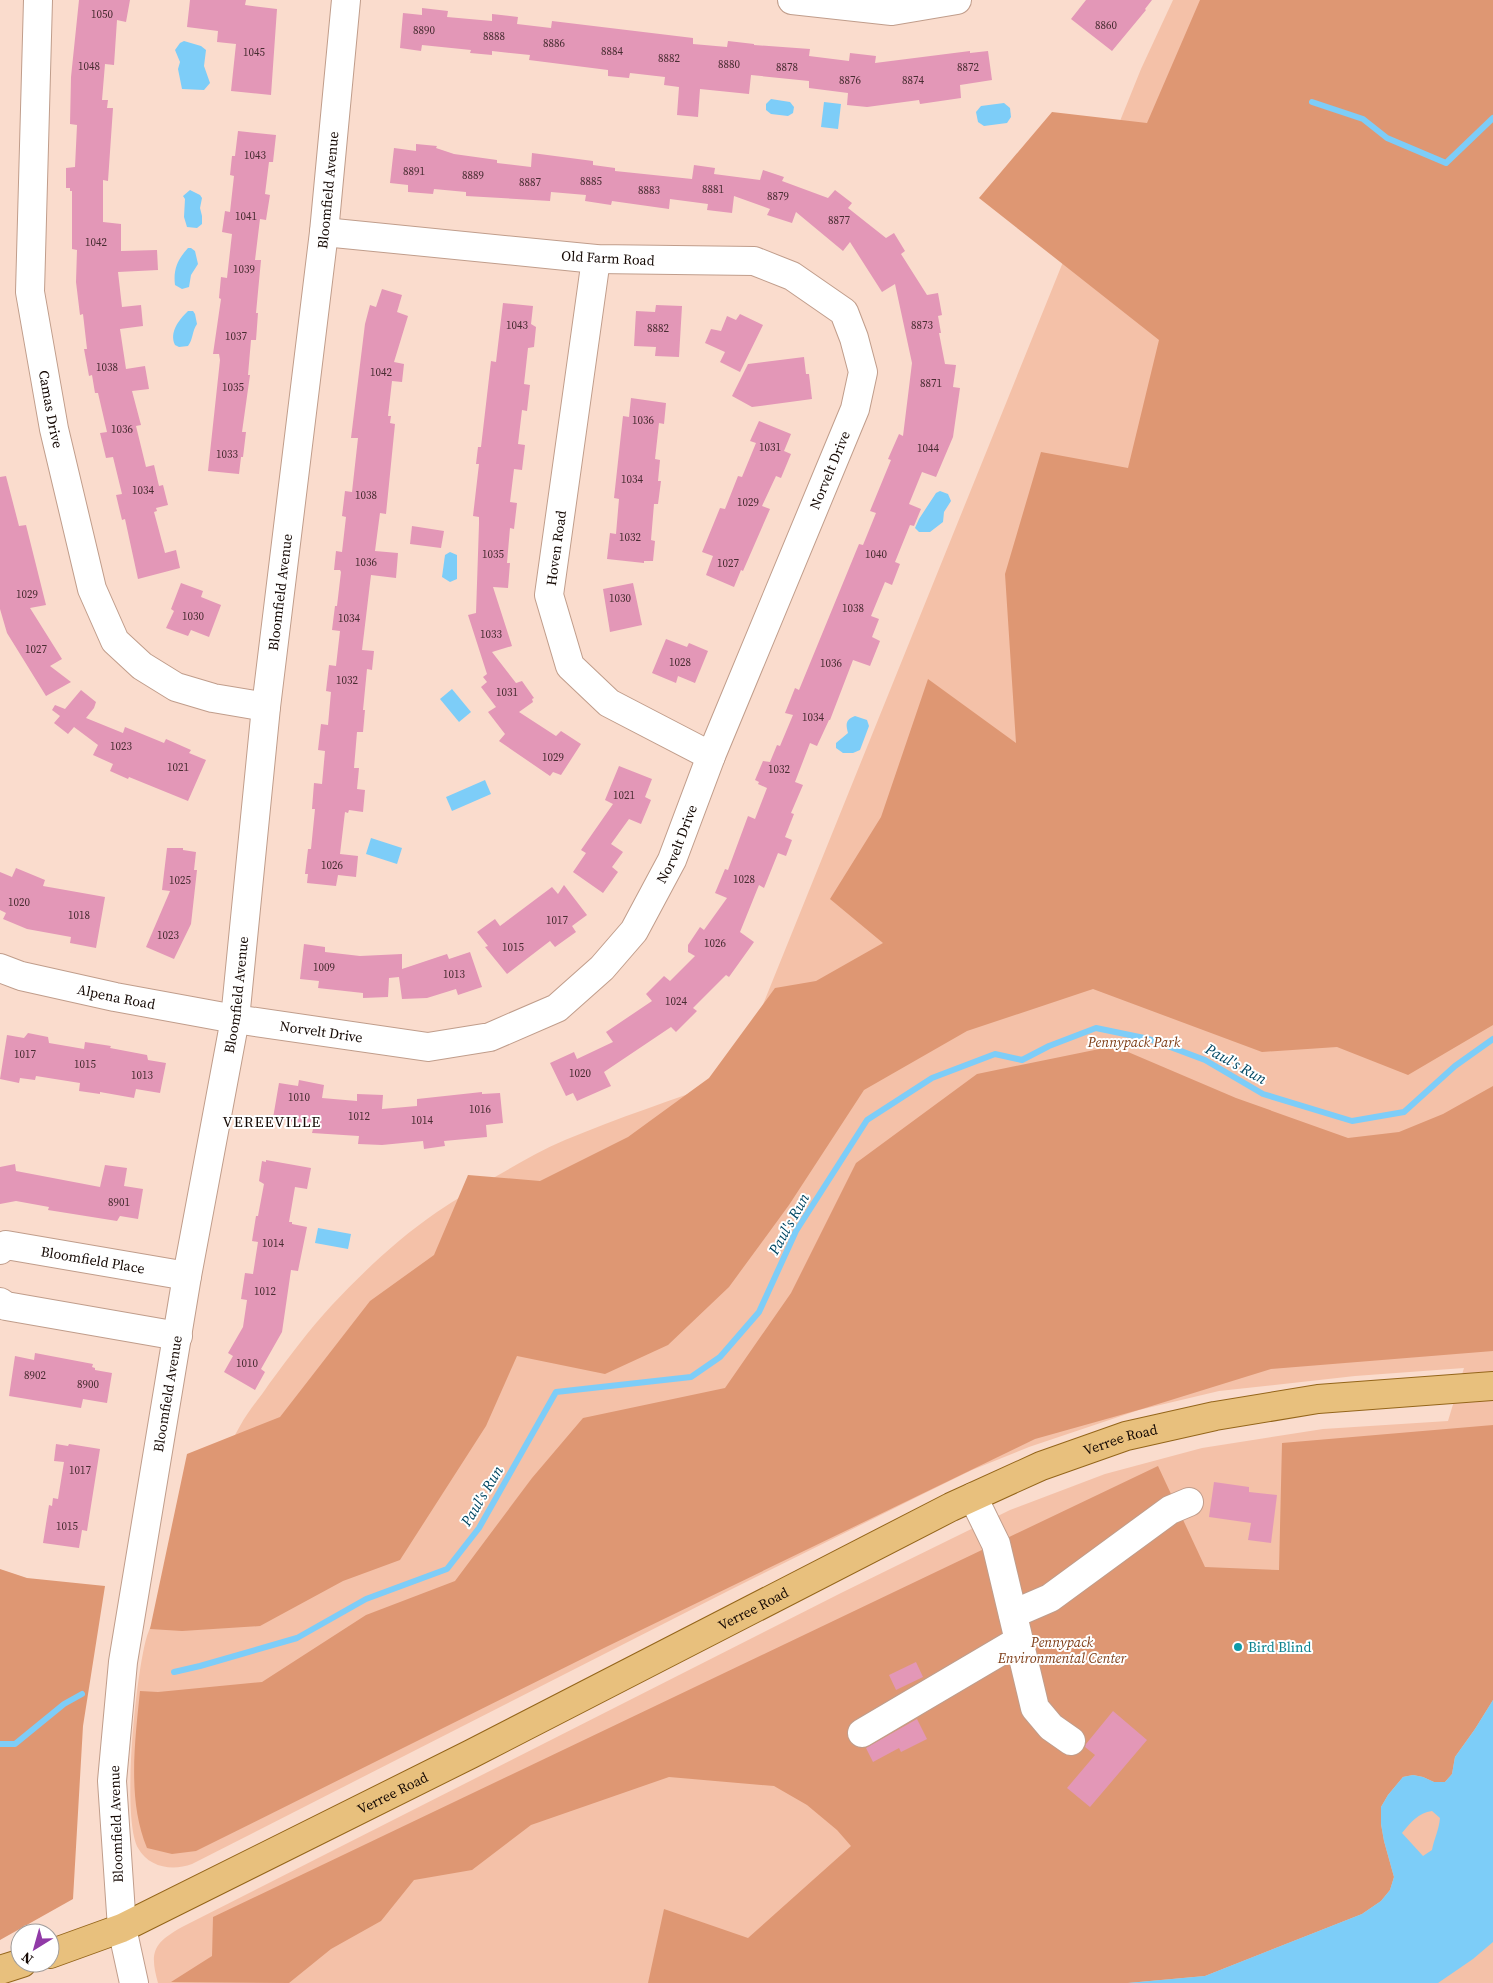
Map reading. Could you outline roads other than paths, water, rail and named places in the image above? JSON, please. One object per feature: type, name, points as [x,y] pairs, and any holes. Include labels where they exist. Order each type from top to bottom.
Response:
[{"type":"main road","name":"Verree Road","points":[[60,1950],[122,1928],[471,1754],[973,1497],[1041,1466],[1126,1436],[1216,1416],[1318,1399],[1484,1387]]},
{"type":"street","name":"Camas Drive","points":[[38,0],[30,292],[54,429],[92,589],[115,641],[142,666],[176,687],[213,698],[266,707]]},
{"type":"street","name":"Bloomfield Avenue","points":[[134,1983],[122,1928],[112,1781],[124,1653],[187,1276],[235,1018],[266,707],[324,232],[346,0]]},
{"type":"street","points":[[792,0],[892,11],[957,0]]},
{"type":"street","name":"Old Farm Road","points":[[324,232],[596,259],[754,261],[792,276],[844,312],[856,346]]},
{"type":"street","name":"Hoven Road","points":[[596,259],[549,595],[570,666],[609,703],[712,756]]},
{"type":"street","name":"Norvelt Drive","points":[[235,1018],[428,1047],[490,1036],[557,1008],[602,968],[634,931],[672,860],[712,756],[856,409],[863,372],[856,346]]},
{"type":"street","name":"Alpena Road","points":[[0,968],[21,976],[115,997],[235,1018]]},
{"type":"street","name":"Bloomfield Place","points":[[0,1250],[6,1245],[187,1276]]},
{"type":"street","points":[[0,1302],[6,1306],[178,1336]]},
{"type":"street","points":[[973,1497],[996,1544],[1035,1708],[1051,1727],[1071,1741]]},
{"type":"street","points":[[1013,1614],[1050,1598],[1170,1510],[1189,1502]]},
{"type":"street","points":[[862,1733],[1018,1641]]},
{"type":"water","points":[[184,41],[201,46],[206,50],[204,66],[210,83],[204,90],[182,89],[178,69],[180,62],[175,50]]},
{"type":"water","points":[[771,99],[790,102],[794,107],[793,113],[788,116],[771,114],[766,110],[766,104]]},
{"type":"water","points":[[824,102],[841,104],[838,129],[821,127]]},
{"type":"water","points":[[1004,103],[1010,108],[1011,117],[1007,123],[984,126],[978,122],[976,112],[981,106]]},
{"type":"water","points":[[190,190],[202,198],[200,208],[202,224],[197,228],[187,227],[184,217],[185,199],[183,196]]},
{"type":"water","points":[[188,248],[195,251],[198,264],[191,275],[189,287],[182,289],[175,285],[175,274],[181,256]]},
{"type":"water","points":[[188,311],[193,311],[197,324],[188,346],[179,347],[175,345],[173,340],[174,331],[178,322]]},
{"type":"water","points":[[940,491],[948,494],[951,501],[944,512],[943,522],[930,532],[919,532],[915,528],[919,519],[936,493]]},
{"type":"water","points":[[450,552],[457,555],[457,579],[450,582],[442,577],[445,555]]},
{"type":"water","points":[[452,689],[471,712],[459,722],[440,699]]},
{"type":"water","points":[[855,716],[867,720],[869,726],[860,750],[853,753],[843,753],[836,748],[836,743],[848,733],[847,723],[849,719]]},
{"type":"water","points":[[485,780],[491,794],[452,811],[446,797]]},
{"type":"water","points":[[371,838],[402,848],[397,864],[366,854]]},
{"type":"water","points":[[318,1228],[351,1234],[348,1249],[315,1243]]},
{"type":"water","points":[[1493,1700],[1493,1942],[1473,1959],[1438,1983],[1128,1983],[1205,1976],[1362,1914],[1381,1901],[1390,1890],[1394,1877],[1384,1841],[1381,1807],[1403,1777],[1413,1775],[1434,1782],[1445,1782],[1452,1774],[1455,1757]],"holes":[[[1432,1811],[1440,1818],[1432,1850],[1423,1856],[1402,1833],[1423,1814]]]},
{"type":"waterway","points":[[1312,102],[1363,119],[1387,138],[1446,163],[1493,118]]},
{"type":"waterway","name":"Paul's Run","points":[[174,1672],[297,1638],[366,1599],[447,1569],[479,1528],[556,1392],[691,1377],[720,1357],[759,1312],[796,1231],[867,1120],[932,1078],[995,1054],[1022,1060],[1049,1046],[1096,1028],[1149,1039],[1205,1060],[1263,1094],[1352,1121],[1404,1112],[1455,1066],[1493,1039]]},
{"type":"waterway","name":"Paul's Run","points":[[0,1744],[15,1744],[64,1704],[82,1694]]},
{"type":"place","name":"Bird Blind","points":[[1238,1647]]},
{"type":"district","name":"VEREEVILLE","points":[[272,1122]]},
{"type":"park label","name":"Pennypack Park","points":[[1134,1042]]},
{"type":"park label","name":"Pennypack Environmental Center","points":[[1062,1650]]}]
